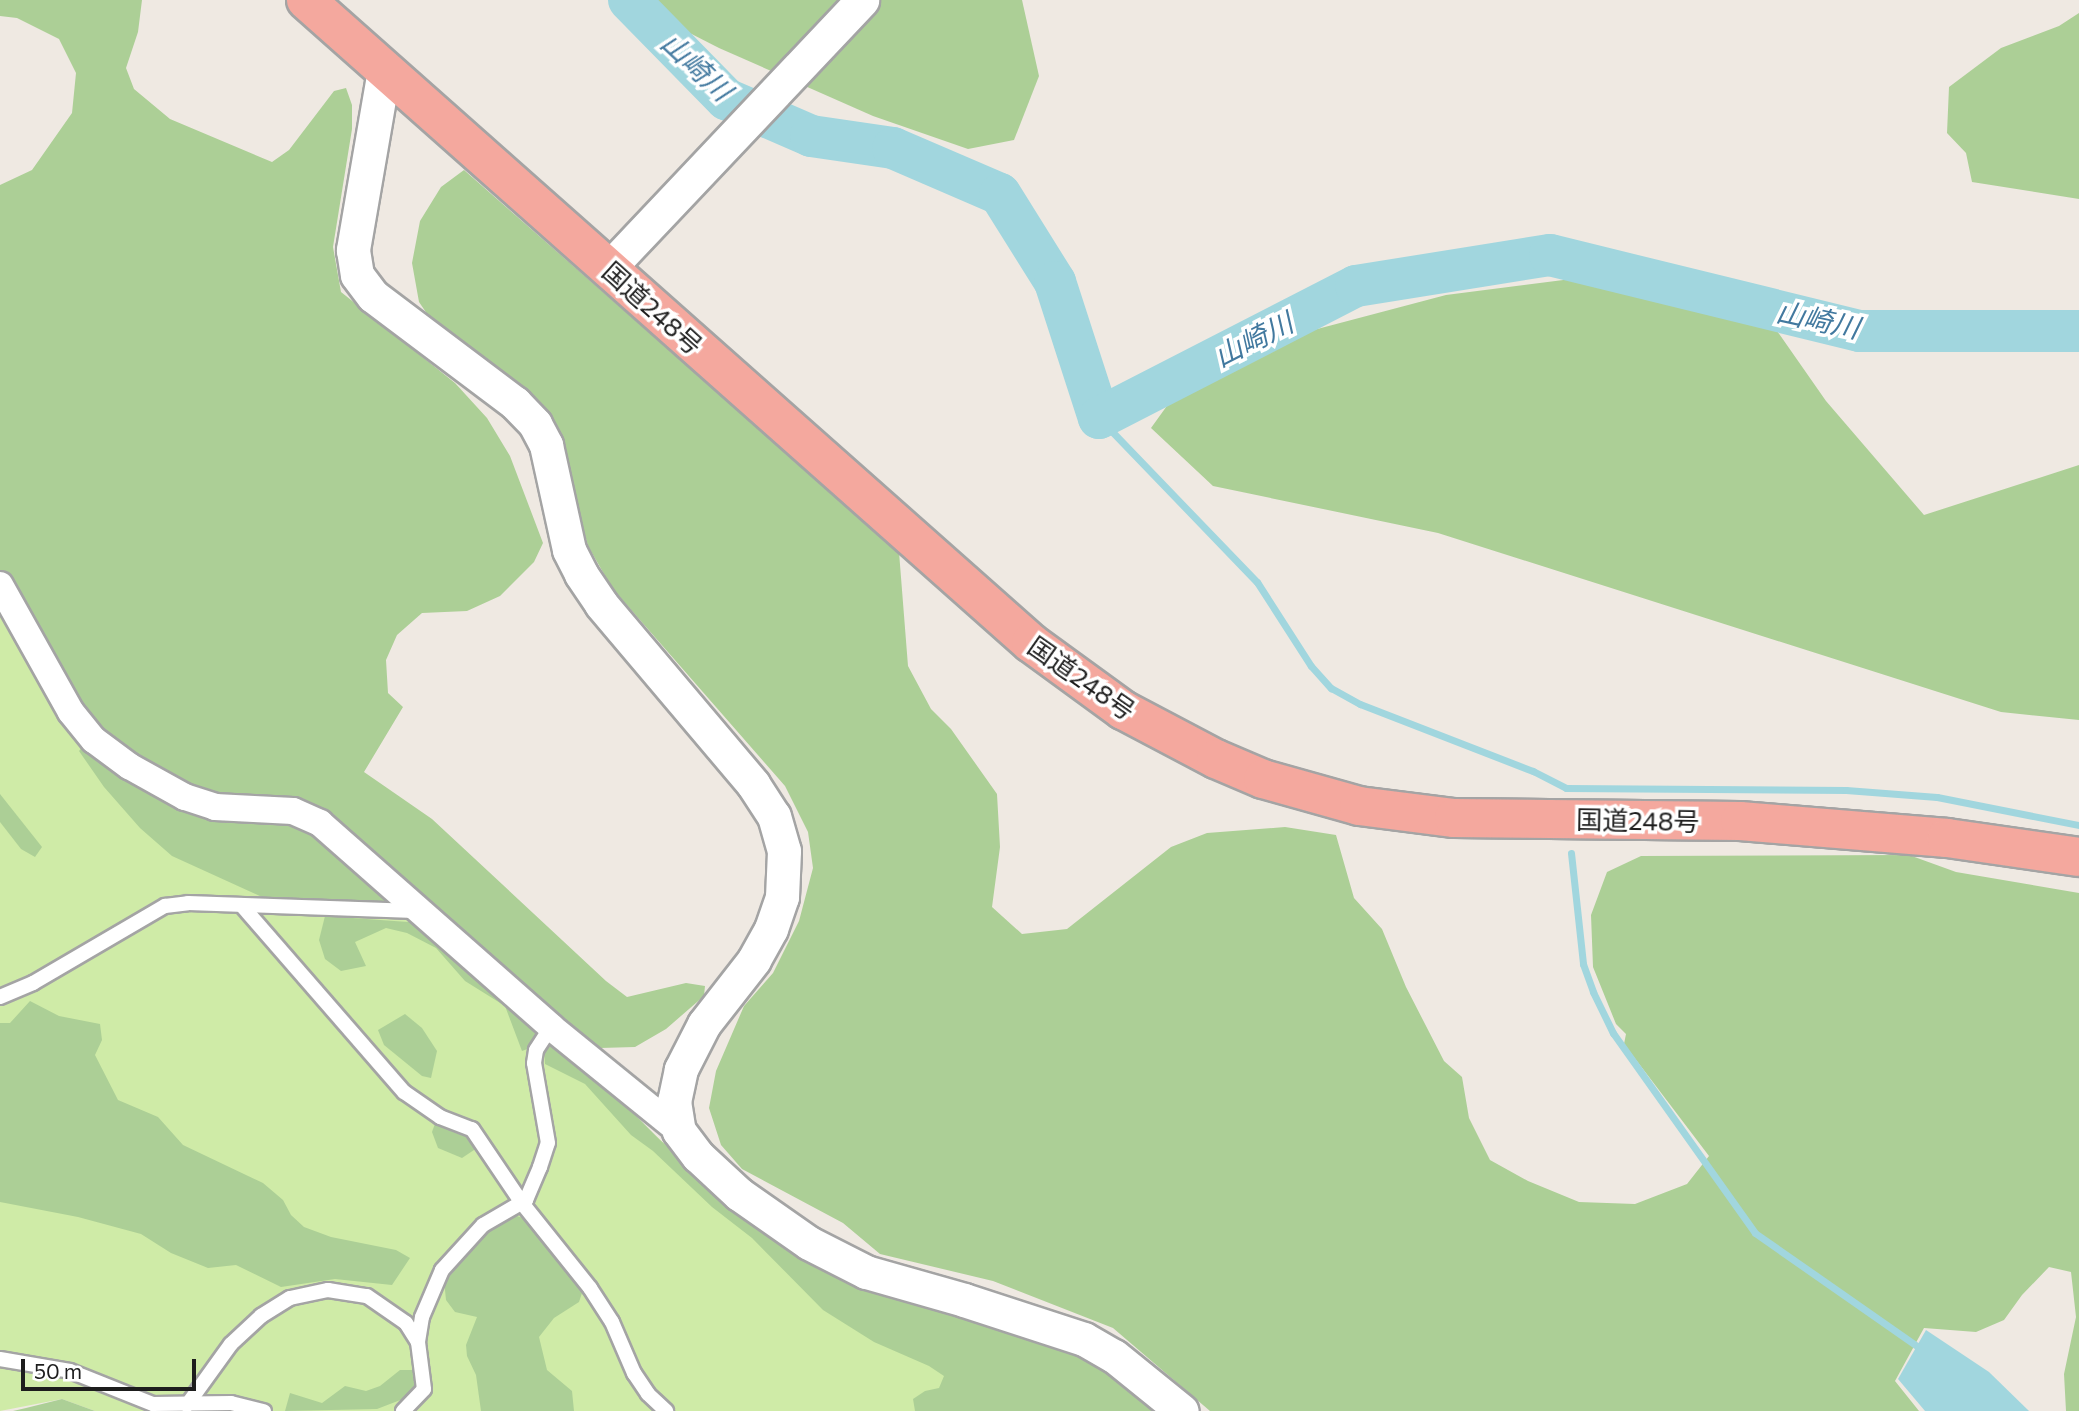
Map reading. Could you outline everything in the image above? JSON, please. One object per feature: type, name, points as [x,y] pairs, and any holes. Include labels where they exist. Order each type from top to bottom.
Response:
[{"type":"highway","name":"国道248号","points":[[306,0],[1031,643],[1074,677],[1170,736],[1263,779],[1359,806],[1454,818],[1740,821],[1947,838],[2079,857]]},
{"type":"street","points":[[608,269],[862,0]]},
{"type":"street","points":[[384,70],[353,250],[357,275],[373,296],[515,403],[535,424],[546,445],[569,550],[581,574],[601,604],[753,784],[774,816],[784,851],[782,897],[771,929],[754,960],[704,1024],[681,1069],[674,1101],[679,1131]]},
{"type":"street","points":[[0,585],[71,712],[94,740],[129,766],[185,797],[215,807],[293,811],[320,823],[551,1027],[679,1131],[698,1156],[739,1194],[808,1243],[866,1272],[1084,1339],[1114,1356],[1182,1411]]},
{"type":"lane","points":[[0,997],[33,983],[165,906],[188,903],[418,911]]},
{"type":"lane","points":[[243,907],[404,1092],[440,1117],[472,1129],[522,1203],[590,1288],[612,1322],[634,1373],[648,1394],[666,1411]]},
{"type":"lane","points":[[403,1411],[424,1389],[418,1342],[422,1317],[442,1270],[483,1225],[526,1200],[548,1143],[534,1063],[536,1050],[551,1027]]},
{"type":"lane","points":[[187,1405],[231,1344],[261,1316],[290,1298],[328,1290],[367,1296],[406,1323],[418,1342]]},
{"type":"lane","points":[[0,1359],[70,1371],[153,1404],[231,1403],[264,1411]]},
{"type":"green space","points":[[0,0],[142,0],[138,32],[126,68],[134,89],[170,119],[272,162],[289,150],[334,91],[346,88],[352,105],[352,129],[333,247],[341,292],[455,383],[487,418],[510,456],[543,543],[534,562],[500,596],[467,611],[422,613],[397,635],[386,660],[388,693],[403,707],[364,772],[432,819],[606,981],[627,997],[686,983],[705,986],[704,996],[666,1029],[635,1047],[600,1048],[584,1039],[324,818],[214,800],[136,762],[80,713],[19,600],[0,572],[0,185],[32,170],[72,113],[76,73],[59,39],[17,18],[0,16]]},
{"type":"green space","points":[[625,0],[1022,0],[1039,76],[1014,140],[968,149],[873,116],[719,48]]},
{"type":"green space","points":[[2079,13],[2079,199],[1972,182],[1966,153],[1947,133],[1949,87],[2001,48],[2059,26]]},
{"type":"green space","points":[[464,170],[899,552],[908,666],[931,709],[951,729],[997,794],[1000,847],[992,907],[1022,934],[1067,929],[1171,847],[1207,833],[1285,827],[1336,835],[1354,898],[1382,929],[1406,987],[1444,1061],[1462,1077],[1469,1118],[1490,1160],[1528,1181],[1579,1202],[1635,1204],[1687,1184],[1709,1156],[1624,1044],[1626,1034],[1616,1024],[1593,967],[1591,915],[1607,872],[1641,856],[1909,855],[1956,872],[2079,893],[2079,1411],[2066,1411],[2064,1374],[2076,1317],[2071,1272],[2049,1267],[2022,1295],[2004,1320],[1976,1332],[1924,1328],[1895,1381],[1919,1411],[1210,1411],[1113,1328],[993,1281],[880,1254],[843,1223],[742,1169],[721,1145],[709,1108],[716,1071],[744,1006],[773,973],[799,921],[813,868],[808,832],[785,786],[612,588],[588,546],[564,459],[434,324],[419,302],[412,263],[420,221],[441,187]]},
{"type":"green space","points":[[1579,278],[1747,288],[1826,401],[1924,515],[2079,465],[2079,720],[2001,712],[1438,533],[1213,486],[1151,428],[1200,360],[1446,295]]},
{"type":"green space","points":[[0,595],[311,826],[726,1199],[1161,1411],[95,1411],[62,1399],[0,1411]]},
{"type":"green space","points":[[86,743],[125,771],[311,826],[398,900],[360,907],[262,897],[172,856],[140,828],[104,787],[79,751]]},
{"type":"green space","points":[[0,794],[42,847],[35,857],[21,849],[0,822]]},
{"type":"green space","points":[[325,916],[422,923],[541,1027],[533,1047],[522,1051],[505,1006],[465,981],[436,948],[407,933],[386,928],[355,942],[366,966],[341,971],[325,959],[319,940]]},
{"type":"green space","points":[[30,1001],[59,1016],[100,1024],[102,1040],[95,1055],[118,1100],[158,1117],[183,1145],[263,1183],[283,1200],[291,1215],[304,1227],[331,1237],[396,1250],[410,1258],[392,1285],[335,1279],[281,1287],[236,1265],[208,1268],[171,1253],[141,1234],[78,1217],[0,1202],[0,1023],[10,1023]]},
{"type":"green space","points":[[405,1014],[422,1028],[437,1051],[431,1078],[422,1076],[384,1045],[378,1030]]},
{"type":"green space","points":[[556,1041],[574,1053],[660,1140],[726,1199],[1102,1367],[1161,1411],[915,1411],[913,1399],[925,1391],[939,1388],[944,1376],[929,1366],[874,1342],[823,1310],[752,1238],[712,1207],[653,1151],[631,1135],[585,1084],[545,1064],[544,1049]]},
{"type":"green space","points":[[437,1118],[467,1130],[480,1146],[462,1158],[438,1148],[432,1132]]},
{"type":"green space","points":[[514,1215],[529,1220],[585,1284],[579,1302],[554,1318],[539,1337],[547,1370],[572,1391],[574,1411],[481,1411],[476,1375],[467,1356],[466,1345],[477,1317],[455,1312],[446,1300],[444,1280],[461,1257],[498,1224]]},
{"type":"green space","points":[[400,1370],[414,1370],[420,1387],[403,1399],[377,1409],[285,1411],[290,1393],[322,1403],[345,1386],[366,1391],[380,1386]]},
{"type":"green space","points":[[62,1399],[95,1411],[13,1411],[26,1408]]},
{"type":"water","points":[[1926,1330],[1989,1372],[2029,1411],[1925,1411],[1898,1379]]},
{"type":"waterway","name":"山崎川","points":[[629,0],[726,99],[811,136],[893,148],[1000,194],[1055,282],[1099,418],[1356,286],[1550,255],[1860,331],[2079,331]]},
{"type":"waterway","points":[[1099,418],[1257,582],[1311,666],[1331,688],[1360,704],[1533,771],[1566,788],[1846,790],[1937,797],[2079,825]]},
{"type":"waterway","points":[[1571,853],[1583,964],[1613,1033],[1755,1233],[1917,1346]]}]
